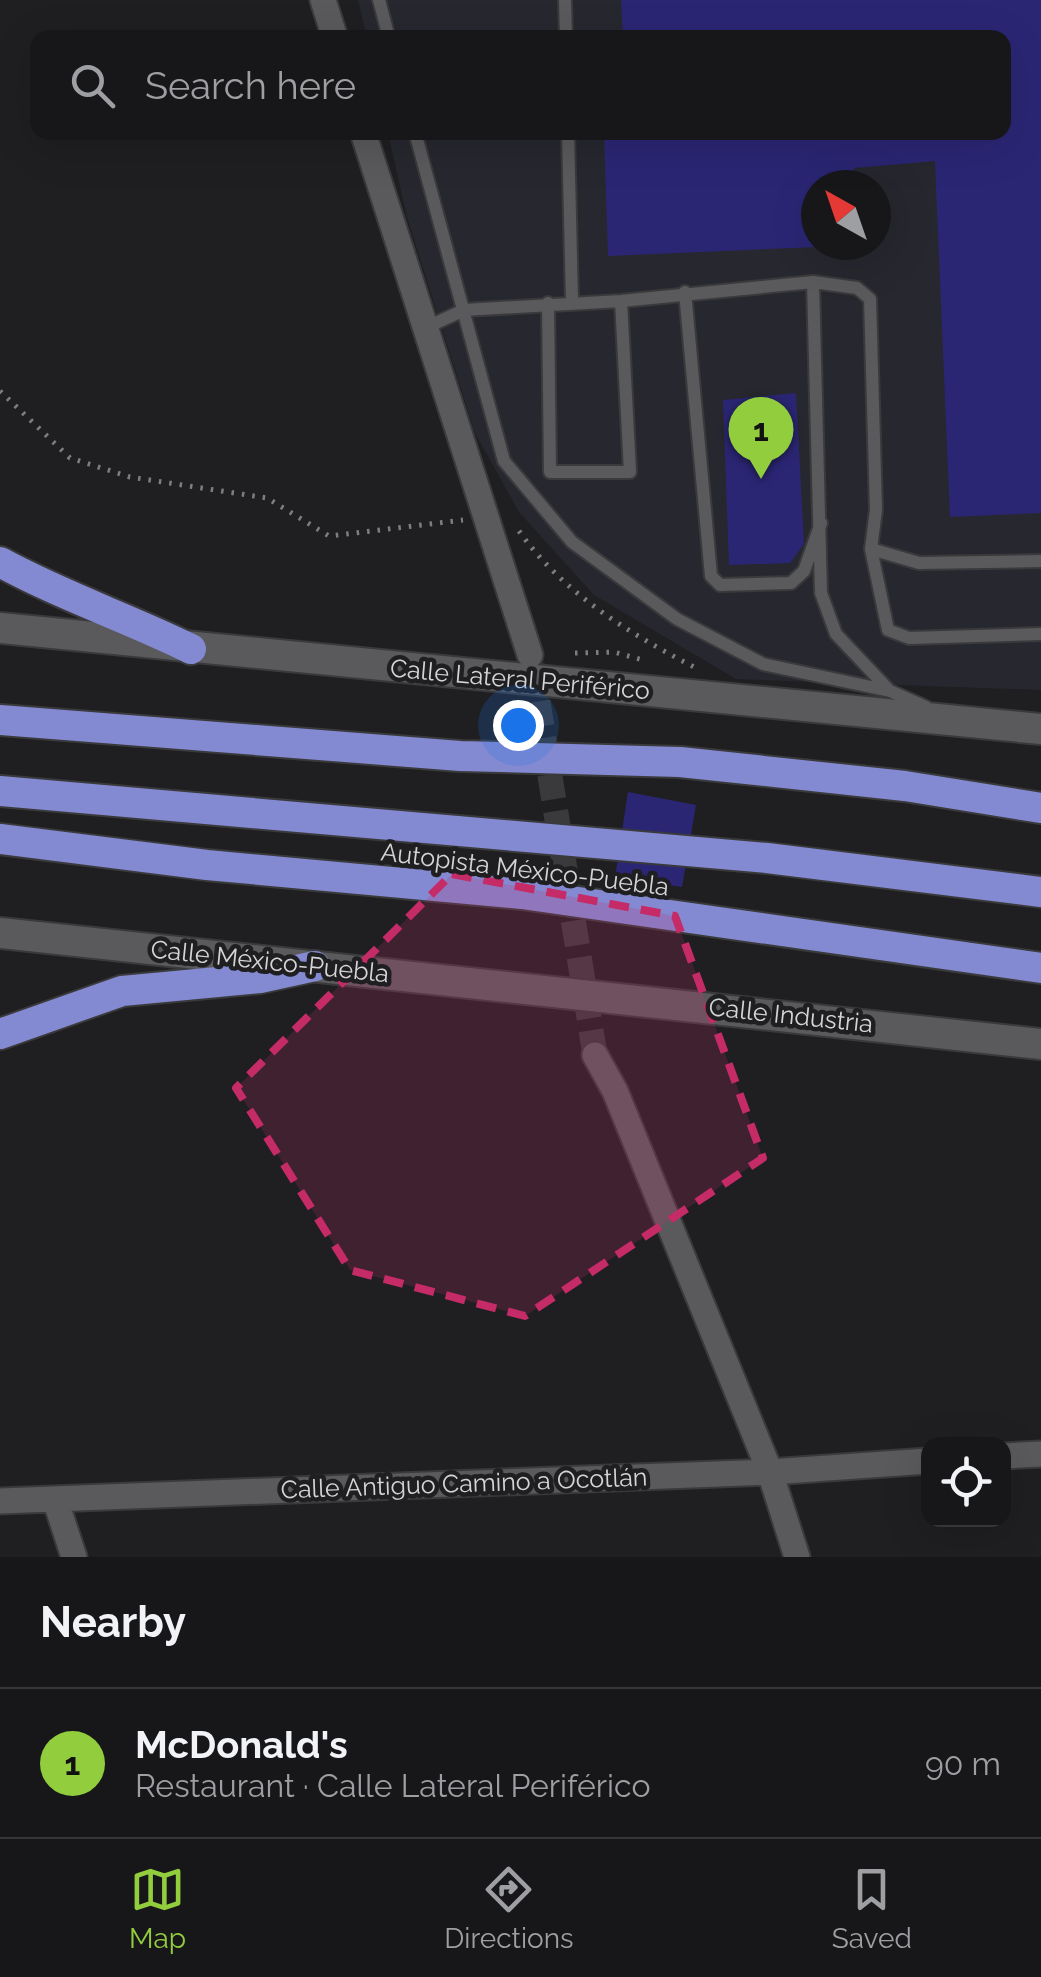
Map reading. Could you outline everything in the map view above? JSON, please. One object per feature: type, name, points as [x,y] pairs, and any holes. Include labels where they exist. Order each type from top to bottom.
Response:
[{"type":"highway","points":[[0,562],[54,591],[95,604],[192,650]]},
{"type":"highway","points":[[0,720],[460,756],[680,762],[905,786],[1041,808]]},
{"type":"highway","name":"Autopista México-Puebla","points":[[0,791],[767,858],[1041,892]]},
{"type":"highway","name":"Autopista México-Puebla","points":[[0,838],[206,865],[522,894],[1041,968]]},
{"type":"highway","points":[[0,1034],[122,990],[260,978],[315,966]]},
{"type":"street","points":[[323,0],[332,30]]},
{"type":"street","points":[[365,140],[422,329],[530,655]]},
{"type":"street","name":"Calle Lateral Periférico","points":[[0,628],[192,650],[1041,729]]},
{"type":"street","name":"Calle México-Puebla","points":[[0,933],[540,987]]},
{"type":"street","name":"Calle Industria","points":[[540,987],[1041,1044]]},
{"type":"street","points":[[596,1055],[770,1472],[797,1557]]},
{"type":"street","points":[[1011,1456],[1041,1454]]},
{"type":"street","name":"Calle Antiguo Camino a Ocotlán","points":[[0,1501],[770,1472],[921,1461]]},
{"type":"street","points":[[55,1499],[74,1557]]},
{"type":"lane","points":[[379,0],[387,30]]},
{"type":"lane","points":[[566,0],[566,30]]},
{"type":"lane","points":[[416,140],[504,461],[572,542],[678,620],[763,664],[890,691],[957,721]]},
{"type":"lane","points":[[568,140],[572,302]]},
{"type":"lane","points":[[422,329],[464,310],[621,301],[813,282],[857,288],[870,299],[876,510],[871,550],[888,630],[909,638],[1041,634]]},
{"type":"lane","points":[[813,282],[821,593],[836,634],[890,691]]},
{"type":"lane","points":[[685,292],[711,576],[720,586],[791,584],[804,571],[821,523]]},
{"type":"lane","points":[[548,303],[550,472],[630,472],[621,301]]},
{"type":"lane","points":[[871,550],[919,562],[1041,561]]},
{"type":"path","points":[[0,391],[70,458],[130,477],[266,498],[329,536],[484,517],[512,521],[540,562],[582,596],[633,633],[704,672]]},
{"type":"highlighted area","points":[[452,874],[675,916],[763,1158],[525,1316],[350,1270],[236,1088]]},
{"type":"shaded area","points":[[358,0],[1041,0],[1041,690],[736,679],[594,595],[519,512],[475,433],[407,217],[390,140],[1011,140],[1011,30],[365,30]]},
{"type":"building","points":[[621,0],[1041,0],[1041,513],[950,517],[935,161],[854,170],[801,170],[801,248],[608,256],[604,140],[1011,140],[1011,30],[623,30]]},
{"type":"building","points":[[796,393],[804,544],[790,563],[729,565],[723,400]]},
{"type":"building","points":[[628,792],[696,805],[682,887],[615,877]]},
{"type":"tunnel","points":[[532,665],[595,1055]]},
{"type":"place","name":"McDonald's","points":[[761,479]]}]
